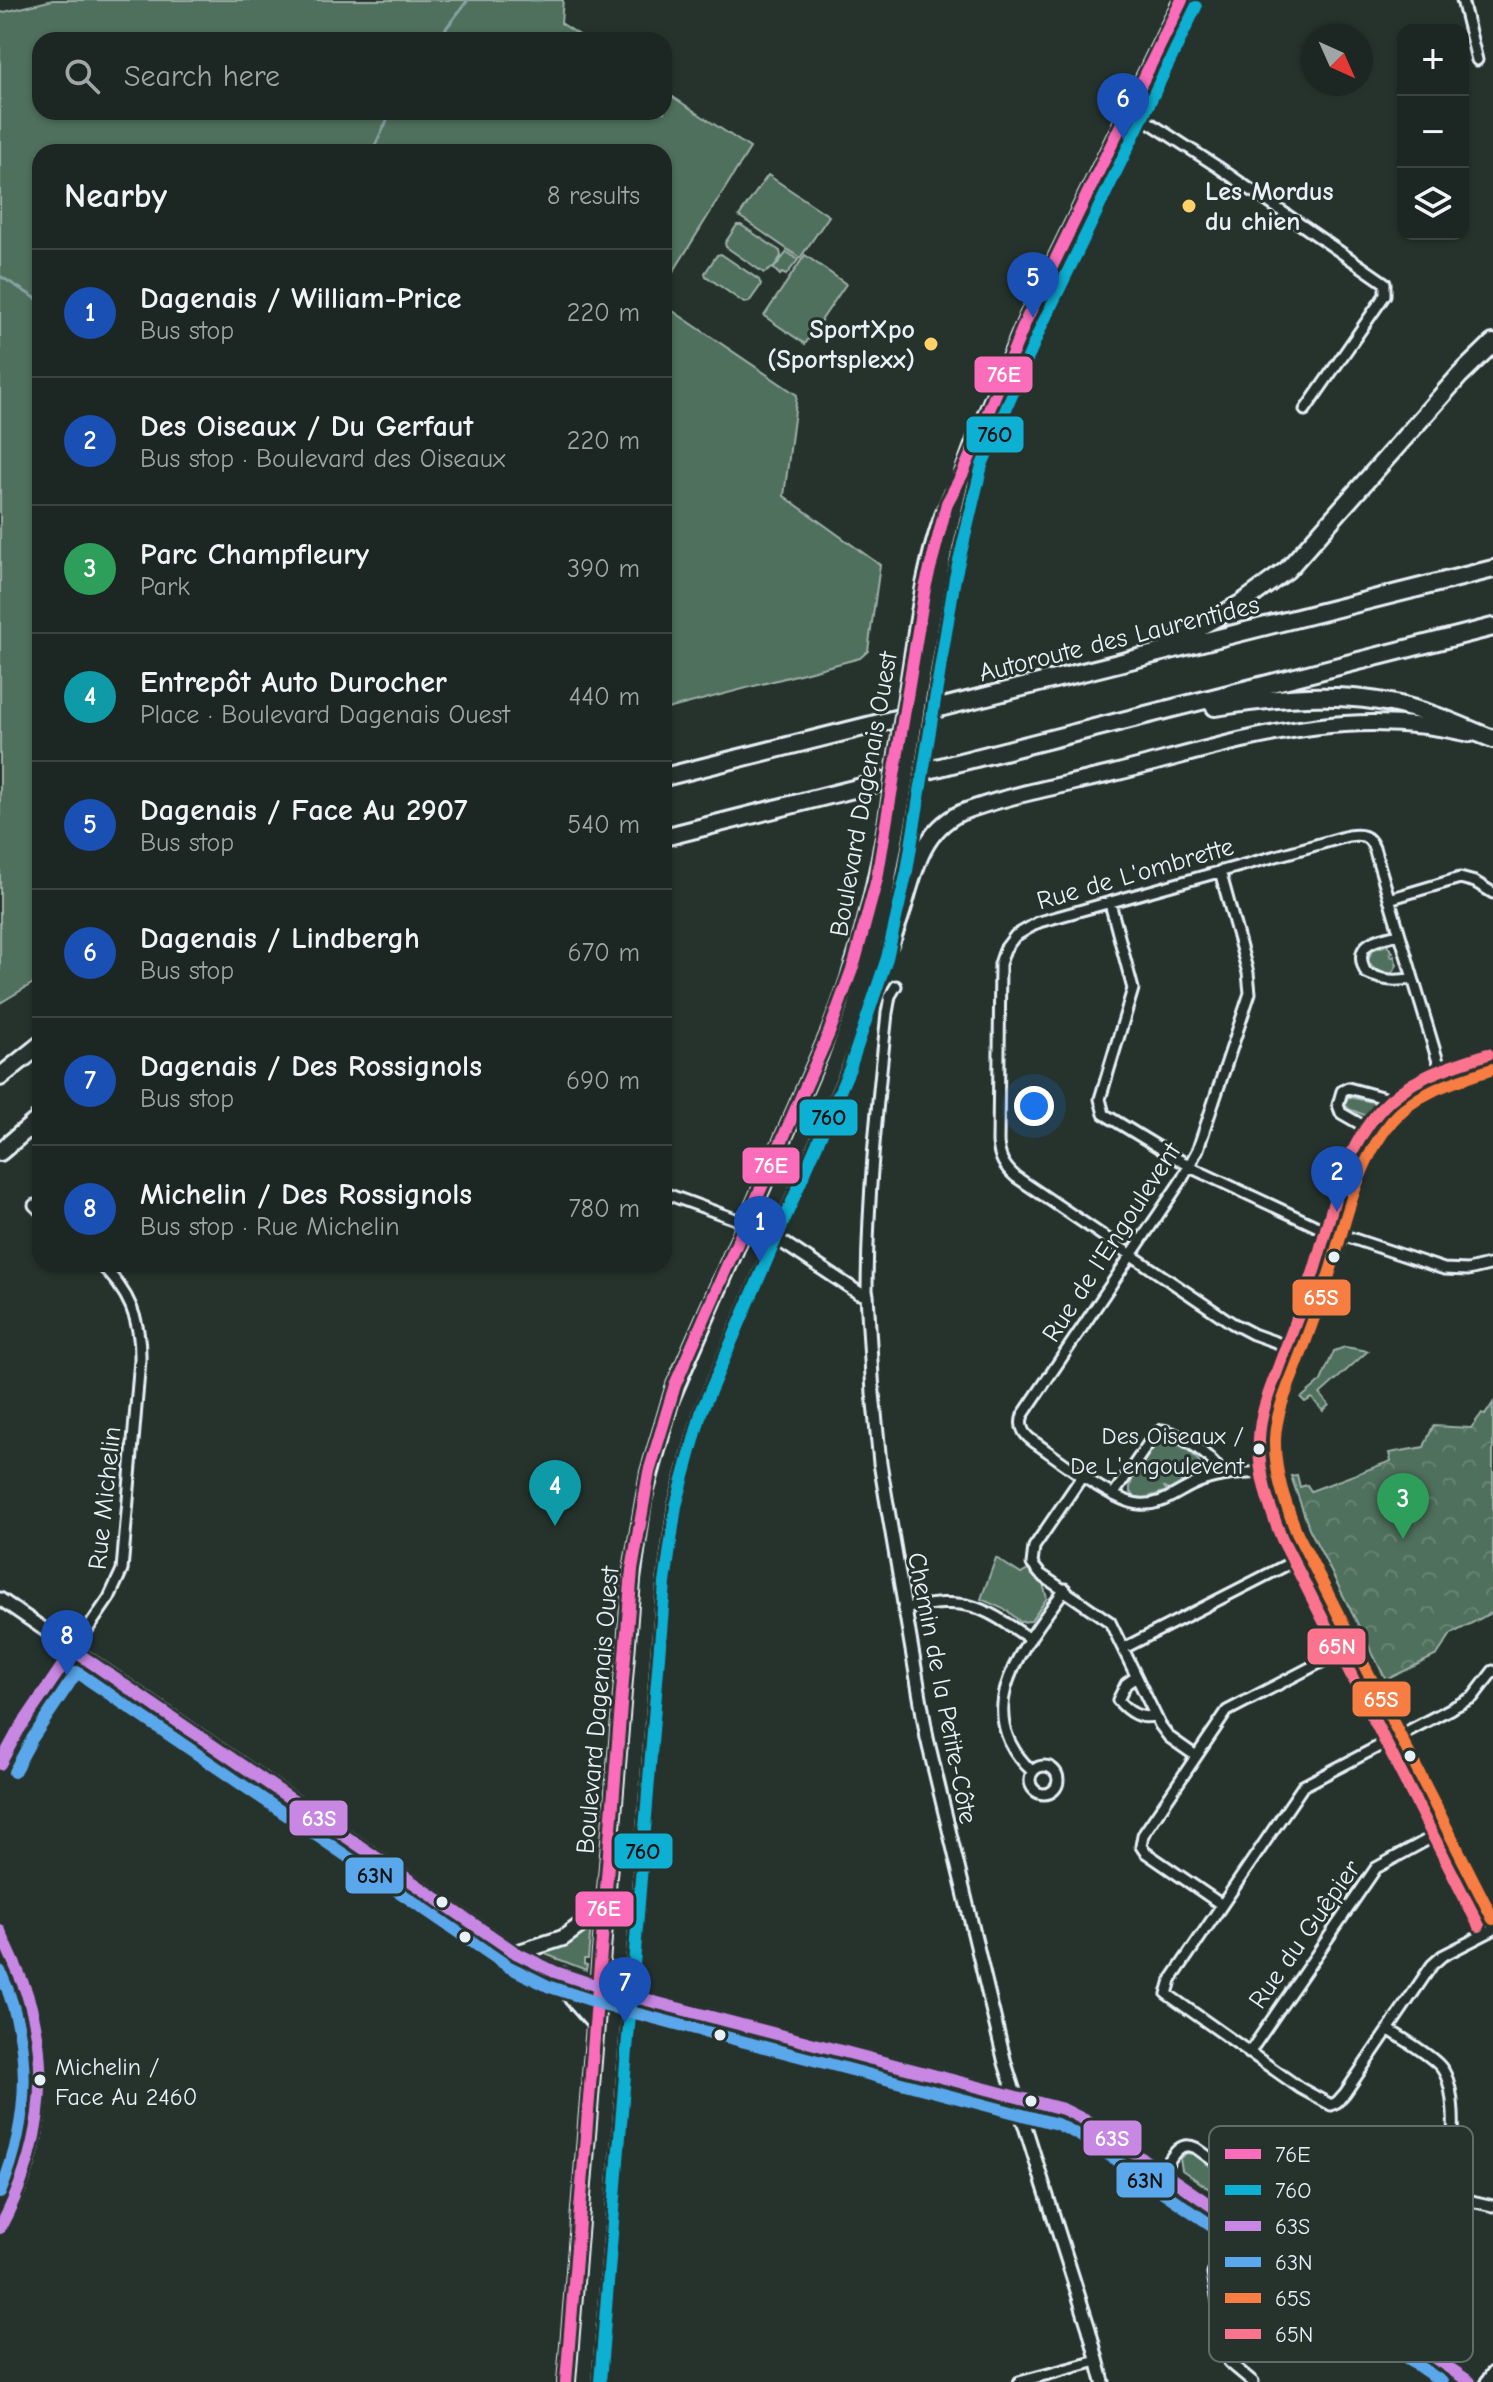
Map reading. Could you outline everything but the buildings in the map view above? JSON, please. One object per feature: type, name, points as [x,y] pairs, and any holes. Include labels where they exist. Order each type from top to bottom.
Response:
[{"type":"highway","points":[[1147,655],[1231,610],[1287,570],[1467,366],[1493,343]]},
{"type":"highway","name":"Autoroute des Laurentides","points":[[672,775],[1493,569]]},
{"type":"highway","points":[[672,835],[1493,627]]},
{"type":"highway","points":[[1123,723],[1257,701],[1342,697],[1424,712],[1493,740]]},
{"type":"highway","points":[[0,1077],[32,1051]]},
{"type":"highway","points":[[0,1152],[32,1125]]},
{"type":"main road","name":"Boulevard Dagenais Ouest","points":[[584,2382],[649,1581],[660,1503],[695,1384],[841,1047],[864,980],[881,919],[921,609],[947,503],[963,473],[984,415],[1027,318],[1182,0]]},
{"type":"main road","points":[[864,980],[890,945],[925,845],[945,822],[960,813],[1309,726],[1349,722],[1404,723],[1493,740]]},
{"type":"main road","name":"Boulevard Dagenais Ouest","points":[[566,2382],[632,1570],[645,1487],[679,1374],[825,1042],[850,977],[893,824]]},
{"type":"main road","points":[[516,1953],[563,1938],[604,1908]]},
{"type":"main road","points":[[562,1975],[572,1998],[595,2024]]},
{"type":"street","points":[[1462,0],[1477,60]]},
{"type":"street","points":[[1130,110],[1385,283],[1385,295],[1305,410]]},
{"type":"street","name":"Rue de L'ombrette","points":[[1301,1351],[1232,1323],[1012,1174],[1004,1164],[998,1147],[999,977],[1005,949],[1027,927],[1220,871],[1360,835],[1372,844],[1445,1085]]},
{"type":"street","name":"Rue de l'Engoulevent","points":[[1220,871],[1248,973],[1250,993],[1198,1149],[1190,1167],[1021,1421],[1028,1437],[1113,1495],[1133,1503],[1152,1504],[1199,1482],[1222,1476],[1276,1471]]},
{"type":"street","points":[[1389,899],[1460,878],[1475,882],[1493,893]]},
{"type":"street","points":[[1110,903],[1133,989],[1100,1105],[1104,1114],[1190,1167],[1318,1227],[1444,1269],[1473,1269],[1493,1264]]},
{"type":"street","points":[[1398,934],[1370,942],[1362,951],[1361,963],[1366,973],[1375,977],[1396,981],[1411,978]]},
{"type":"street","name":"Chemin de la Petite-Côte","points":[[896,986],[888,1007],[868,1213],[867,1295],[876,1434],[903,1609],[937,1785],[1015,2095],[1103,2382]]},
{"type":"street","points":[[1493,1069],[1445,1085],[1418,1099],[1401,1112],[1381,1136],[1363,1170],[1278,1418],[1276,1471],[1286,1506],[1308,1554],[1493,1919]]},
{"type":"street","points":[[1381,1136],[1341,1113],[1338,1105],[1342,1091],[1348,1088],[1381,1096],[1401,1112]]},
{"type":"street","points":[[672,1196],[762,1231],[859,1293],[867,1295]]},
{"type":"street","name":"Rue Michelin","points":[[0,1764],[18,1731],[109,1598],[122,1570],[140,1358],[139,1328],[131,1304],[108,1272]]},
{"type":"street","points":[[1113,1495],[1155,1434],[1162,1430],[1174,1434],[1214,1462],[1222,1476]]},
{"type":"street","points":[[1083,1475],[1032,1554],[1032,1564],[1037,1571],[1108,1620],[1169,1737],[1196,1756]]},
{"type":"street","points":[[1124,1648],[1308,1554]]},
{"type":"street","points":[[1033,1772],[1019,1758],[1005,1729],[1003,1713],[1008,1677],[1065,1589]]},
{"type":"street","points":[[0,1599],[516,1953],[562,1975],[598,1987],[1015,2095],[1074,2114],[1209,2204]]},
{"type":"street","points":[[903,1609],[950,1601],[969,1604],[985,1610],[1030,1639]]},
{"type":"street","points":[[1222,1905],[1148,1854],[1141,1846],[1143,1835],[1230,1708],[1354,1645]]},
{"type":"street","points":[[1493,1671],[1473,1697],[1303,1786],[1169,1983],[1167,1994],[1249,2053],[1320,2101],[1331,2105],[1339,2100],[1436,1960],[1493,1930]]},
{"type":"street","points":[[1136,1677],[1126,1684],[1118,1700],[1143,1718],[1155,1715]]},
{"type":"street","name":"Rue du Guêpier","points":[[1249,2053],[1376,1868],[1447,1829]]},
{"type":"street","points":[[0,1931],[31,2008],[42,2082],[38,2123],[28,2168],[0,2228]]},
{"type":"street","points":[[1388,2029],[1444,2071],[1453,2126]]},
{"type":"street","points":[[1162,2172],[1181,2147],[1189,2144],[1209,2157]]},
{"type":"street","points":[[1473,2201],[1493,2206]]},
{"type":"street","points":[[1019,2382],[1097,2361]]},
{"type":"street","points":[[1229,2362],[1253,2382]]},
{"type":"street","points":[[1441,2362],[1470,2382]]},
{"type":"street","points":[[1487,2382],[1493,2373]]},
{"type":"green space","points":[[53,0],[563,0],[561,23],[575,32],[32,32],[32,120],[672,120],[672,96],[750,148],[672,274],[672,144],[32,144],[32,984],[0,1003],[0,13]]},
{"type":"green space","points":[[768,175],[829,216],[800,258],[739,216]]},
{"type":"green space","points":[[737,225],[780,251],[781,256],[774,268],[787,252],[798,260],[786,275],[780,275],[773,268],[764,273],[726,247],[725,243]]},
{"type":"green space","points":[[721,254],[759,280],[761,285],[749,302],[744,303],[706,276],[717,255]]},
{"type":"green space","points":[[805,255],[846,284],[805,344],[764,316]]},
{"type":"green space","points":[[672,310],[797,395],[784,496],[880,565],[868,651],[860,658],[672,708]]},
{"type":"green space","points":[[1387,945],[1397,965],[1392,974],[1374,969],[1368,961],[1372,950]]},
{"type":"green space","points":[[1348,1097],[1373,1102],[1378,1106],[1378,1112],[1372,1118],[1349,1109],[1345,1104]]},
{"type":"green space","points":[[1345,1347],[1368,1351],[1320,1394],[1329,1405],[1323,1411],[1312,1398],[1305,1402],[1301,1398],[1321,1381],[1334,1351]]},
{"type":"green space","points":[[1493,1403],[1493,1612],[1451,1634],[1437,1655],[1386,1680],[1309,1528],[1291,1476],[1297,1475],[1300,1487],[1307,1485],[1311,1491],[1391,1461],[1389,1453],[1424,1447],[1433,1426],[1471,1428]]},
{"type":"green space","points":[[1168,1439],[1195,1456],[1201,1472],[1169,1490],[1165,1488],[1167,1491],[1145,1498],[1136,1497],[1130,1492],[1130,1485],[1137,1469],[1155,1446]]},
{"type":"green space","points":[[996,1558],[1021,1574],[1028,1570],[1043,1584],[1047,1598],[1031,1621],[1020,1622],[1008,1611],[981,1599]]},
{"type":"green space","points":[[591,1923],[588,1959],[584,1959],[586,1970],[540,1952]]},
{"type":"green space","points":[[1187,2153],[1209,2163],[1209,2189],[1182,2170],[1180,2158]]},
{"type":"waterway","points":[[443,32],[468,0]]},
{"type":"waterway","points":[[530,0],[541,0]]},
{"type":"waterway","points":[[376,144],[387,120]]},
{"type":"waterway","points":[[0,276],[32,296]]},
{"type":"transit line","name":"76E","points":[[566,2382],[632,1570],[649,1472],[675,1385],[829,1033],[855,961],[877,879],[925,588],[947,503],[963,473],[1027,318],[1182,0]]},
{"type":"transit line","name":"76O","points":[[600,2382],[665,1583],[676,1506],[702,1410],[850,1068],[887,958],[907,871],[955,578],[982,465],[1042,325],[1196,7]]},
{"type":"transit line","name":"65N","points":[[1479,1926],[1282,1539],[1265,1490],[1259,1439],[1266,1400],[1312,1277],[1338,1189],[1355,1147],[1381,1109],[1404,1089],[1445,1069],[1488,1054]]},
{"type":"transit line","name":"65S","points":[[1493,1069],[1438,1088],[1413,1102],[1392,1121],[1379,1139],[1359,1178],[1326,1284],[1282,1403],[1275,1439],[1278,1475],[1297,1533],[1493,1919]]},
{"type":"transit line","name":"63S","points":[[0,1764],[18,1731],[73,1650],[516,1953],[555,1972],[616,1992],[1063,2109],[1087,2121],[1209,2204]]},
{"type":"transit line","name":"63N","points":[[14,1772],[77,1672],[509,1967],[550,1987],[612,2007],[1057,2124],[1079,2135],[1209,2223]]},
{"type":"transit line","name":"63S","points":[[0,1931],[27,1994],[35,2024],[40,2084],[33,2143],[0,2228]]},
{"type":"transit line","name":"63N","points":[[0,1971],[18,2026],[24,2082],[17,2138],[0,2193]]},
{"type":"transit line","name":"63N","points":[[1413,2362],[1442,2382]]},
{"type":"transit line","name":"63S","points":[[1441,2362],[1470,2382]]},
{"type":"place","name":"Dagenais / Lindbergh","points":[[1123,139]]},
{"type":"place","name":"Les Mordus du chien","points":[[1189,206]]},
{"type":"place","name":"Dagenais / Face Au 2907","points":[[1033,318]]},
{"type":"place","name":"SportXpo (Sportsplexx)","points":[[931,344]]},
{"type":"place","name":"Des Oiseaux / Du Gerfaut","points":[[1337,1212]]},
{"type":"place","name":"Dagenais / William-Price","points":[[760,1262]]},
{"type":"place","name":"Des Oiseaux / De L'engoulevent","points":[[1259,1449]]},
{"type":"place","name":"Entrepôt Auto Durocher","points":[[555,1526]]},
{"type":"place","name":"Parc Champfleury","points":[[1403,1539]]},
{"type":"place","name":"Michelin / Des Rossignols","points":[[67,1676]]},
{"type":"place","name":"Dagenais / Des Rossignols","points":[[625,2023]]},
{"type":"place","name":"Michelin / Face Au 2460","points":[[40,2080]]}]
